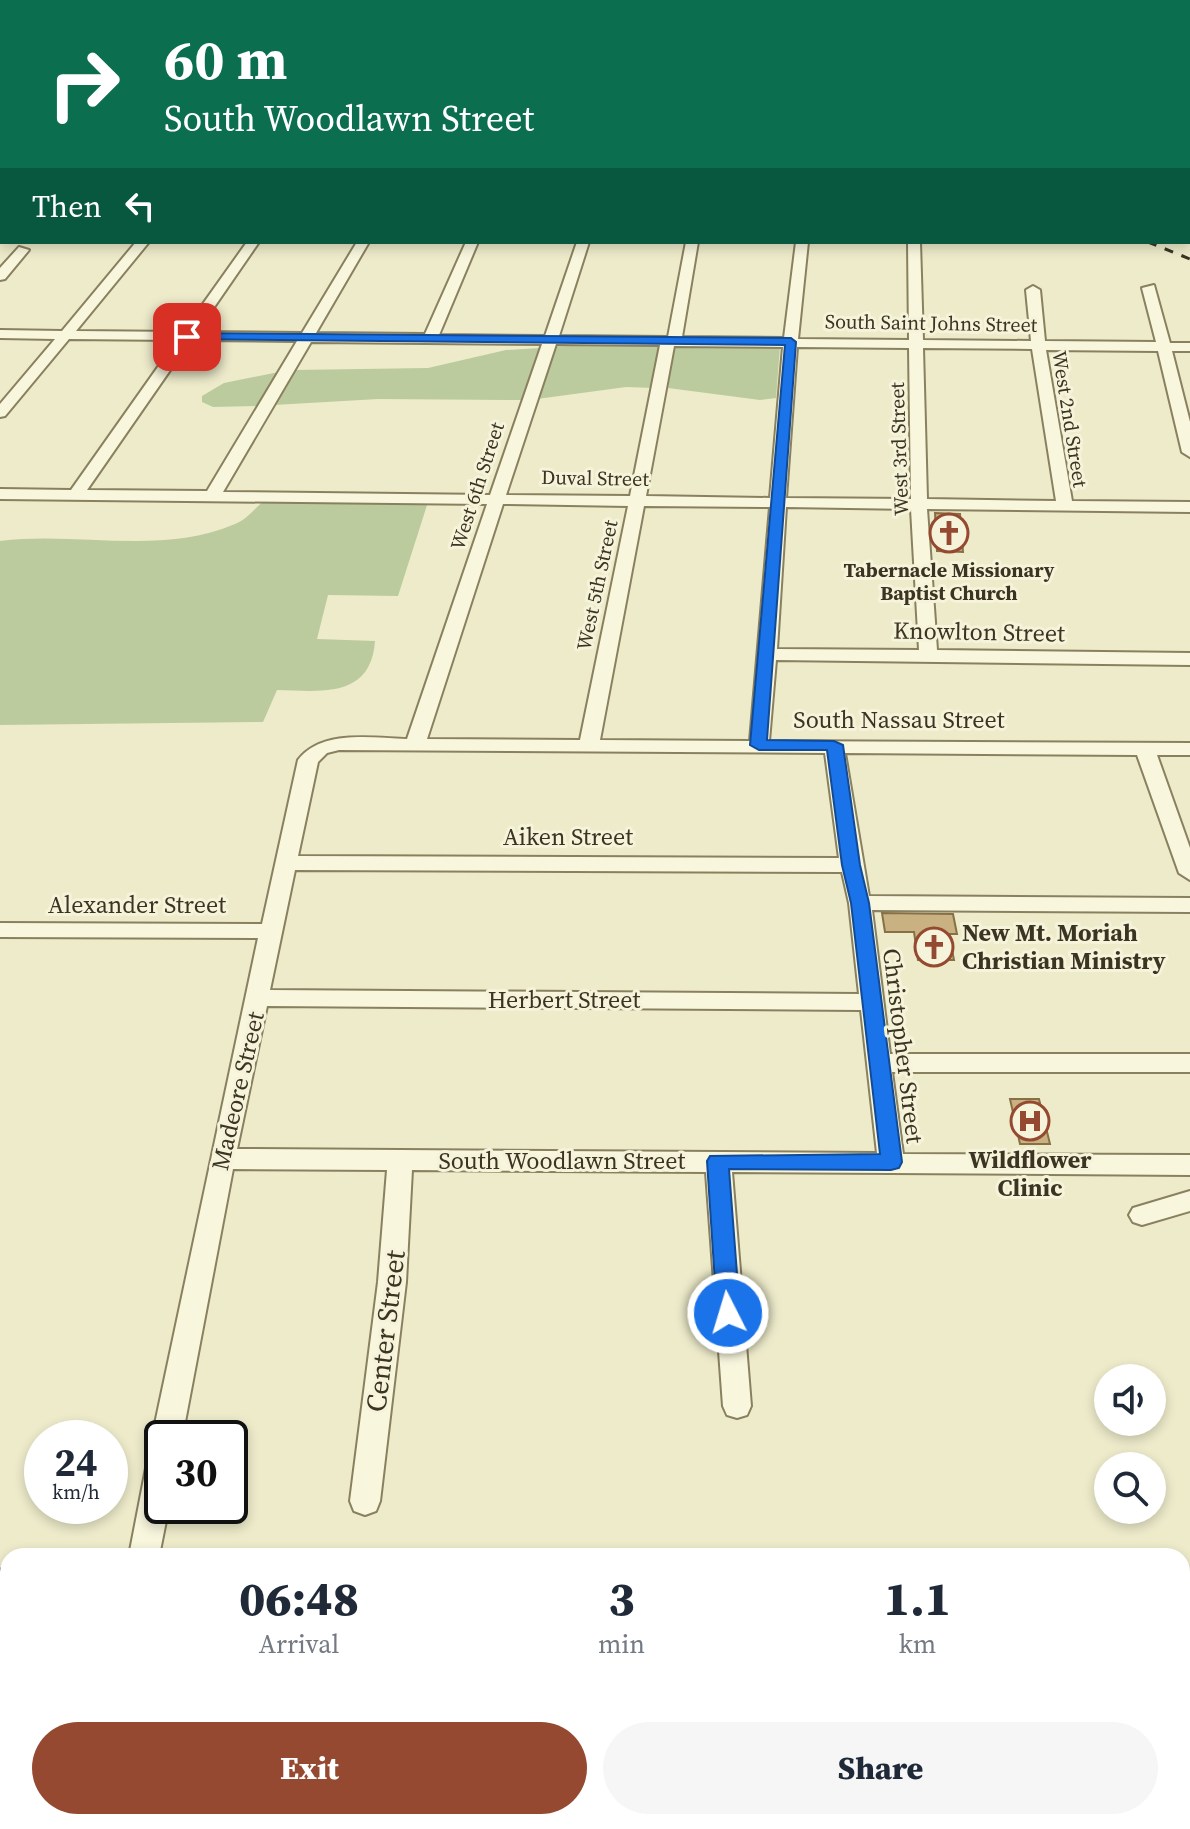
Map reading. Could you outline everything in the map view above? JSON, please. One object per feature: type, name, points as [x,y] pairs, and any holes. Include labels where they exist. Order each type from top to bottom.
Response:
[{"type":"street","points":[[0,413],[141,244]]},
{"type":"street","points":[[76,495],[252,244]]},
{"type":"street","points":[[212,497],[362,244]]},
{"type":"street","points":[[430,339],[471,244]]},
{"type":"street","name":"West 6th Street","points":[[415,744],[582,244]]},
{"type":"street","name":"West 5th Street","points":[[589,744],[692,244]]},
{"type":"street","points":[[759,745],[779,503],[783,403],[802,244]]},
{"type":"street","name":"West 3rd Street","points":[[914,244],[919,504],[928,655]]},
{"type":"street","points":[[0,276],[23,250]]},
{"type":"street","points":[[1149,288],[1190,452]]},
{"type":"street","name":"West 2nd Street","points":[[1033,290],[1038,345],[1065,506]]},
{"type":"street","name":"South Saint Johns Street","points":[[0,334],[1190,347]]},
{"type":"street","name":"Duval Street","points":[[0,494],[1190,507]]},
{"type":"street","name":"Knowlton Street","points":[[767,654],[1190,659]]},
{"type":"street","name":"South Nassau Street","points":[[320,749],[339,744],[1190,749]]},
{"type":"street","name":"Christopher Street","points":[[834,745],[851,865],[860,903],[891,1162]]},
{"type":"street","points":[[1145,748],[1173,833],[1190,873]]},
{"type":"street","name":"Madeore Street","points":[[171,1420],[285,863],[308,760],[320,749]]},
{"type":"street","name":"Aiken Street","points":[[285,863],[851,865]]},
{"type":"street","points":[[860,903],[1190,905]]},
{"type":"street","name":"Alexander Street","points":[[0,930],[273,931]]},
{"type":"street","name":"Herbert Street","points":[[259,998],[870,1002]]},
{"type":"street","points":[[878,1063],[1190,1063]]},
{"type":"street","name":"South Woodlawn Street","points":[[222,1159],[1190,1165]]},
{"type":"street","name":"Center Street","points":[[365,1501],[392,1282],[400,1160]]},
{"type":"street","points":[[718,1161],[737,1406]]},
{"type":"street","points":[[1142,1215],[1190,1201]]},
{"type":"street","points":[[146,1548],[150,1524]]},
{"type":"green space","points":[[661,346],[654,388],[626,387],[537,399],[553,347]]},
{"type":"green space","points":[[674,346],[780,347],[776,398],[760,400],[668,388]]},
{"type":"green space","points":[[540,348],[522,400],[378,399],[274,405],[294,370],[428,368],[506,350]]},
{"type":"green space","points":[[279,372],[259,406],[213,407],[202,402],[202,396],[224,383]]},
{"type":"green space","points":[[264,501],[428,502],[398,596],[328,595],[317,639],[375,641],[371,660],[364,673],[354,682],[326,690],[277,690],[263,722],[0,725],[0,541],[178,539],[207,534],[235,524]]},
{"type":"building","name":"Tabernacle Missionary Baptist Church","points":[[935,513],[960,514],[963,552],[937,551]]},
{"type":"building","name":"New Mt. Moriah Christian Ministry","points":[[882,913],[953,914],[957,934],[949,934],[954,960],[918,960],[914,932],[885,932]]},
{"type":"building","name":"Wildflower Clinic","points":[[1010,1099],[1039,1099],[1050,1144],[1020,1144]]},
{"type":"railway","points":[[1153,244],[1190,259]]},
{"type":"place","name":"Tabernacle Missionary Baptist Church","points":[[949,533]]},
{"type":"place","name":"New Mt. Moriah Christian Ministry","points":[[934,947]]},
{"type":"place","name":"Wildflower Clinic","points":[[1030,1121]]},
{"type":"route","points":[[187,337],[791,342],[783,403],[775,561],[759,745],[834,745],[851,865],[860,903],[891,1162],[718,1161],[728,1313]]}]
